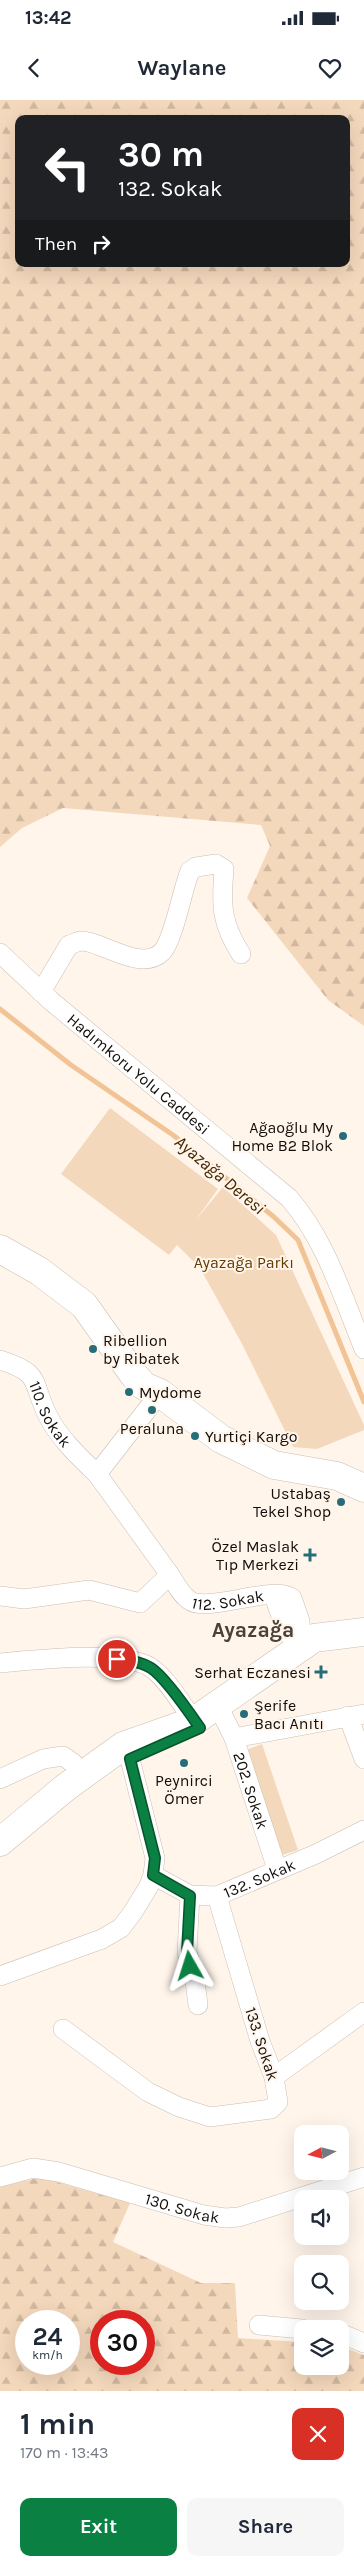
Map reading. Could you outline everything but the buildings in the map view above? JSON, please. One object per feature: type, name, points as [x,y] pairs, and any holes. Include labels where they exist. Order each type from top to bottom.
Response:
[{"type":"street","points":[[40,992],[69,945],[81,941],[126,957],[150,958],[162,952],[170,937],[190,871],[205,865],[216,864],[224,870],[221,903],[229,935],[241,954]]},
{"type":"street","name":"Hadımkoru Yolu Caddesi","points":[[0,953],[40,992],[289,1198],[306,1217],[322,1249],[364,1349]]},
{"type":"street","points":[[0,1235],[55,1271],[84,1293],[116,1328],[160,1393]]},
{"type":"street","points":[[0,1249],[39,1271],[84,1305],[133,1374],[144,1386],[160,1393],[221,1439],[254,1457],[274,1465],[338,1476],[364,1488]]},
{"type":"street","name":"110. Sokak","points":[[0,1360],[21,1367],[36,1381],[48,1415],[76,1455],[97,1474],[170,1575]]},
{"type":"street","points":[[97,1474],[160,1393]]},
{"type":"street","points":[[307,1472],[364,1500]]},
{"type":"street","points":[[0,1596],[24,1599],[89,1590],[140,1603],[170,1575]]},
{"type":"street","name":"112. Sokak","points":[[170,1575],[189,1600],[202,1606],[239,1598],[274,1596],[286,1631],[303,1651]]},
{"type":"street","points":[[0,1842],[126,1753],[222,1714],[303,1651],[314,1638],[364,1632]]},
{"type":"street","points":[[197,1725],[279,1664],[303,1651],[330,1645],[364,1642]]},
{"type":"street","points":[[0,1663],[58,1659],[117,1659],[138,1662],[151,1668],[197,1725]]},
{"type":"street","name":"202. Sokak","points":[[222,1714],[234,1738],[276,1869]]},
{"type":"street","points":[[234,1738],[356,1715],[364,1759]]},
{"type":"street","points":[[0,1976],[102,1939],[121,1928],[133,1912],[153,1875],[155,1858],[126,1753]]},
{"type":"street","points":[[0,1779],[43,1759],[63,1756],[73,1763],[86,1780]]},
{"type":"street","points":[[0,1853],[86,1780]]},
{"type":"street","name":"132. Sokak","points":[[153,1875],[190,1896],[217,1896],[276,1869],[316,1854],[364,1830]]},
{"type":"street","points":[[190,1896],[187,1952],[195,1981],[198,2005]]},
{"type":"street","name":"133. Sokak","points":[[63,2029],[148,2092],[180,2107],[210,2117],[271,2109],[278,2102],[274,2077],[260,2041],[217,1896]]},
{"type":"street","points":[[274,2077],[364,2012]]},
{"type":"street","name":"130. Sokak","points":[[0,2176],[33,2168],[58,2172],[204,2215],[225,2218],[238,2217],[364,2177]]},
{"type":"street","points":[[259,2325],[294,2328]]},
{"type":"street","points":[[349,2337],[364,2343]]},
{"type":"green space","points":[[0,100],[364,100],[364,1026],[328,1000],[247,898],[270,846],[261,825],[63,808],[22,828],[0,847]]},
{"type":"green space","name":"Ayazağa Parkı","points":[[110,1108],[218,1189],[195,1221],[223,1187],[276,1235],[364,1425],[364,1430],[317,1449],[293,1447],[241,1342],[200,1268],[177,1245],[169,1255],[61,1174]]},
{"type":"green space","points":[[262,1744],[298,1850],[282,1855],[246,1750]]},
{"type":"green space","points":[[33,2179],[46,2179],[130,2203],[113,2242],[201,2283],[235,2283],[238,2338],[294,2342],[294,2375],[349,2375],[349,2349],[364,2355],[364,2391],[0,2391],[0,2187]]},
{"type":"waterway","name":"Ayazağa Deresi","points":[[0,1009],[71,1065],[173,1135],[274,1217],[298,1240],[364,1402]]},
{"type":"place","name":"Ağaoğlu My Home B2 Blok","points":[[343,1136]]},
{"type":"place","name":"Ribellion by Ribatek","points":[[93,1349]]},
{"type":"place","name":"Mydome","points":[[129,1392]]},
{"type":"place","name":"Peraluna","points":[[152,1410]]},
{"type":"place","name":"Yurtiçi Kargo","points":[[195,1436]]},
{"type":"place","name":"Ustabaş Tekel Shop","points":[[341,1502]]},
{"type":"place","name":"Özel Maslak Tıp Merkezi","points":[[310,1555]]},
{"type":"place","name":"Serhat Eczanesi","points":[[321,1672]]},
{"type":"place","name":"Şerife Bacı Anıtı","points":[[244,1714]]},
{"type":"place","name":"Peynirci Ömer","points":[[184,1763]]},
{"type":"district","name":"Ayazağa","points":[[253,1630]]},
{"type":"route","points":[[117,1659],[138,1662],[151,1668],[176,1696],[200,1728],[130,1759],[137,1777],[155,1858],[153,1875],[190,1896],[187,1952],[190,1966]]}]
